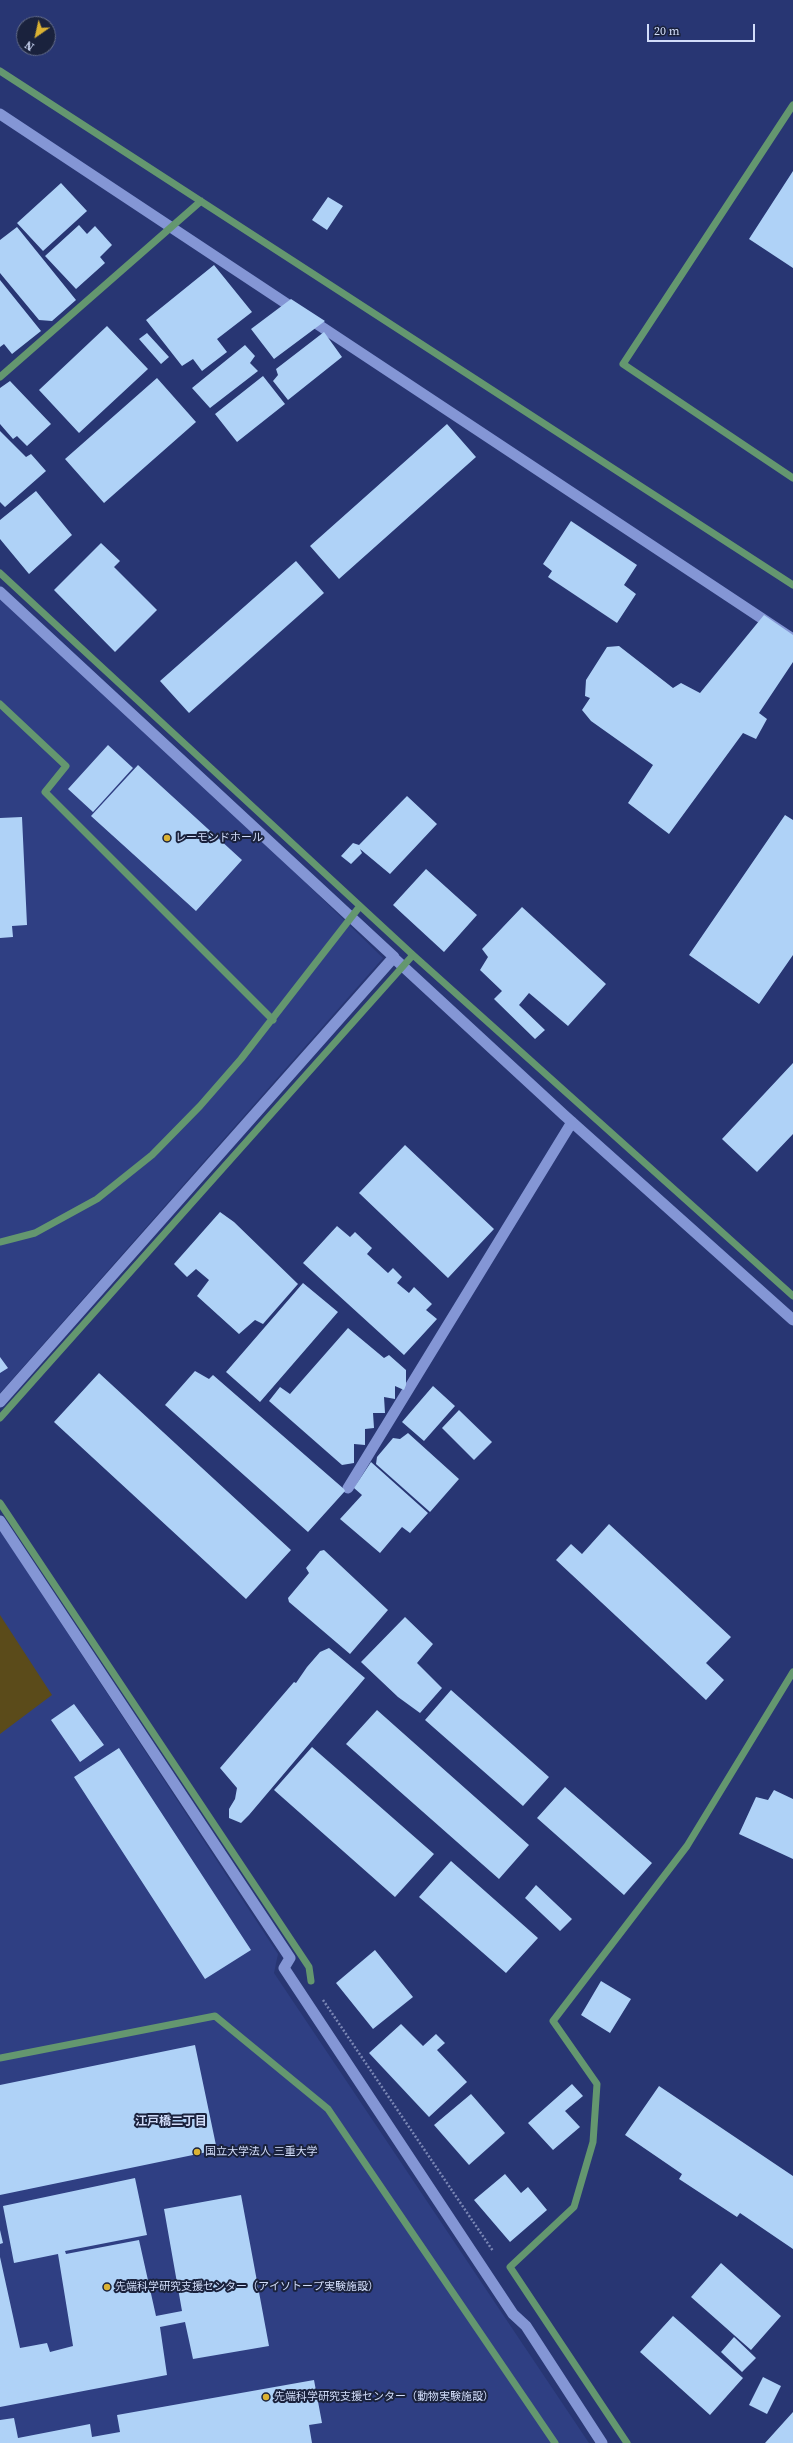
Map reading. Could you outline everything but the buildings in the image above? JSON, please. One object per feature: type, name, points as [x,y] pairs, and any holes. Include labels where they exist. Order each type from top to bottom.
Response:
[{"type":"street","points":[[0,71],[793,585]]},
{"type":"street","points":[[793,106],[622,364],[793,478]]},
{"type":"street","points":[[0,377],[201,201]]},
{"type":"street","points":[[0,573],[413,955],[793,1296]]},
{"type":"street","points":[[0,704],[66,766],[45,792],[272,1020]]},
{"type":"street","points":[[0,1242],[35,1233],[96,1199],[152,1155],[200,1106],[272,1020],[339,930],[360,906]]},
{"type":"street","points":[[0,1418],[413,955]]},
{"type":"street","points":[[0,1503],[308,1967],[311,1981]]},
{"type":"street","points":[[627,2443],[510,2267],[574,2207],[593,2142],[597,2084],[552,2021],[687,1846],[793,1672]]},
{"type":"street","points":[[0,2058],[216,2016],[328,2109],[555,2443]]},
{"type":"path","points":[[311,1981],[500,2262],[510,2267]]},
{"type":"shaded area","points":[[0,585],[383,958],[0,1393]]},
{"type":"shaded area","name":"国立大学法人 三重大学","points":[[0,1530],[278,1954],[274,1973],[589,2443],[0,2443]]},
{"type":"shaded area","points":[[0,1615],[52,1695],[0,1734]]},
{"type":"waterway","points":[[0,114],[793,639]]},
{"type":"waterway","points":[[0,592],[394,957],[0,1402]]},
{"type":"waterway","points":[[395,959],[564,1115],[793,1320]]},
{"type":"waterway","points":[[348,1488],[572,1122]]},
{"type":"waterway","points":[[0,1521],[290,1958],[284,1968],[513,2314],[526,2326],[602,2443]]},
{"type":"place","name":"レーモンドホール","points":[[167,838]]},
{"type":"place","name":"国立大学法人 三重大学","points":[[197,2152]]},
{"type":"place","name":"先端科学研究支援センター（アイソトープ実験施設）","points":[[107,2287]]},
{"type":"place","name":"先端科学研究支援センター（動物実験施設）","points":[[266,2397]]},
{"type":"district","name":"江戸橋二丁目","points":[[171,2122]]}]
